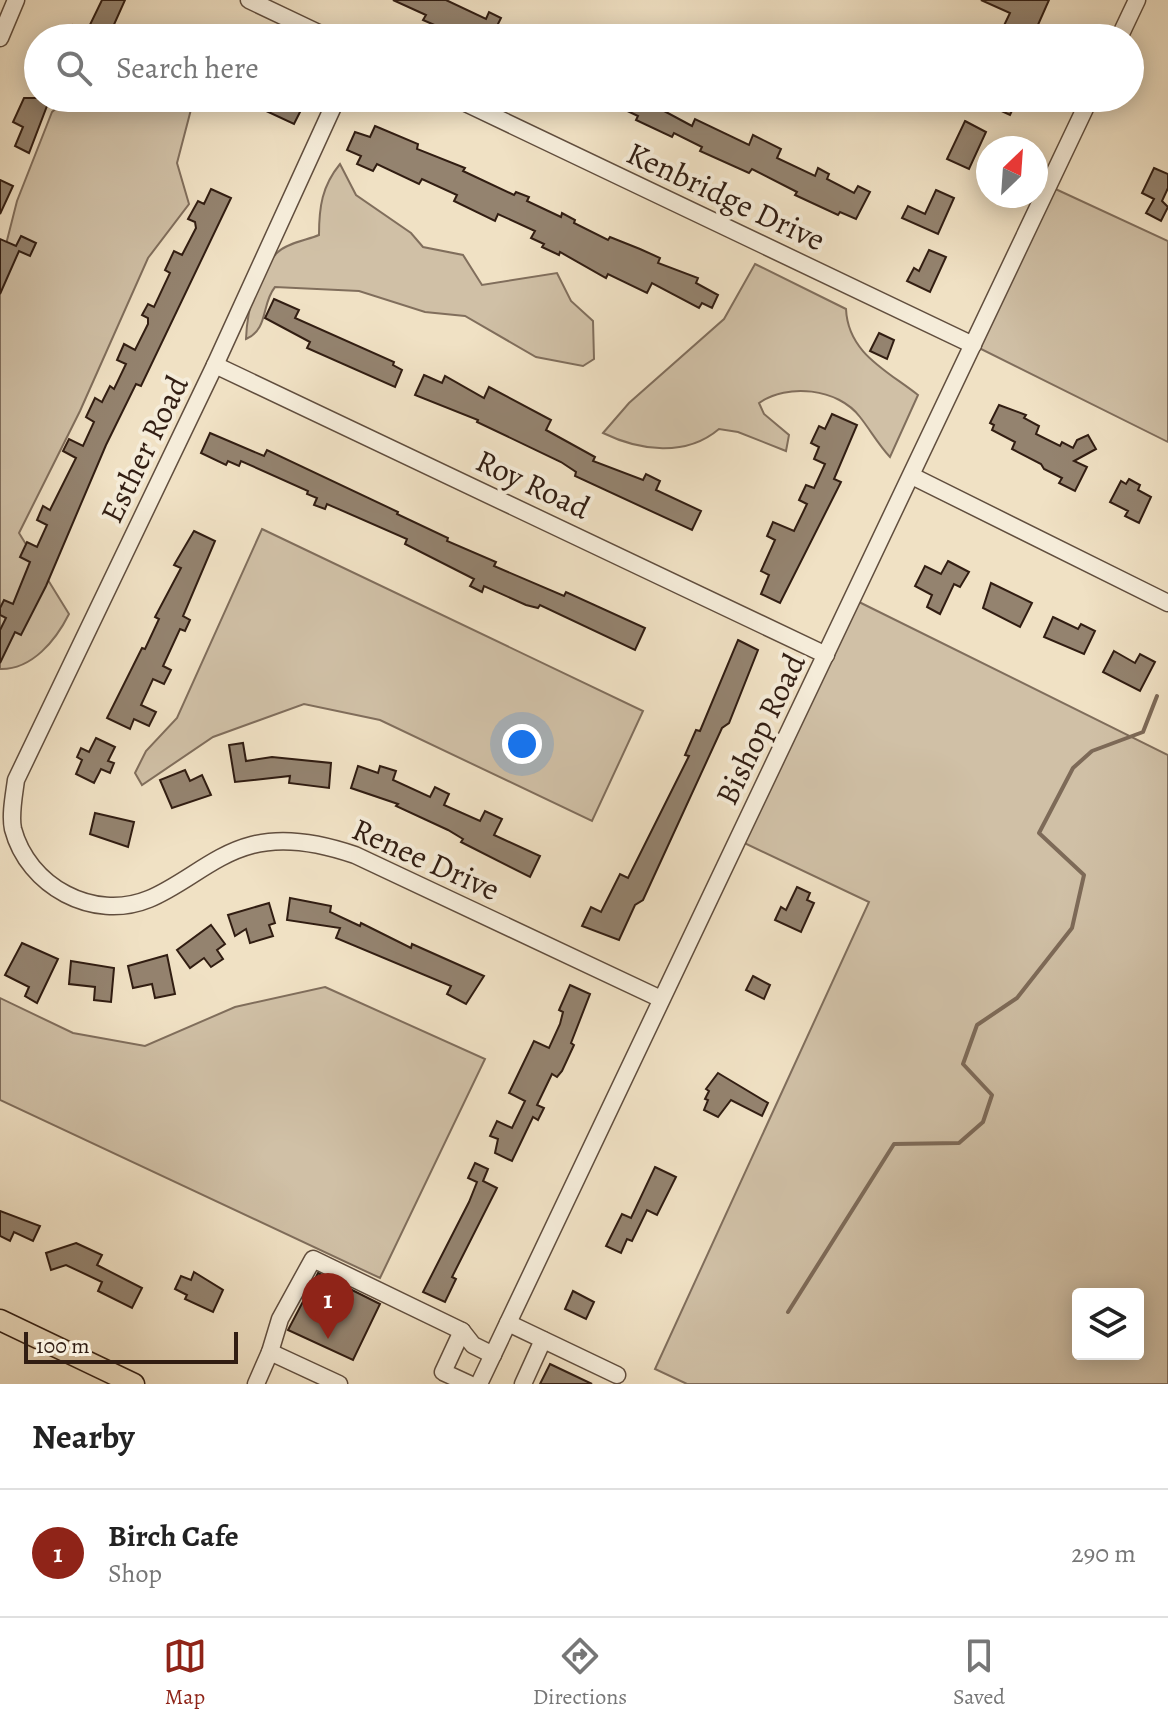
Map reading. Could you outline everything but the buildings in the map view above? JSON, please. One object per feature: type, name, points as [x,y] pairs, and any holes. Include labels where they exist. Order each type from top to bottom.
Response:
[{"type":"main road","points":[[0,1320],[134,1384]]},
{"type":"street","points":[[0,38],[16,0]]},
{"type":"street","points":[[249,0],[300,24]]},
{"type":"street","points":[[1126,24],[1137,0]]},
{"type":"street","name":"Esther Road","points":[[12,827],[16,780],[215,365],[331,112]]},
{"type":"street","name":"Kenbridge Drive","points":[[484,112],[973,345]]},
{"type":"street","name":"Bishop Road","points":[[479,1384],[1083,112]]},
{"type":"street","name":"Roy Road","points":[[215,365],[826,655]]},
{"type":"street","points":[[912,476],[1168,603]]},
{"type":"street","name":"Renee Drive","points":[[12,827],[24,856],[50,888],[74,899],[113,905],[147,899],[219,857],[254,844],[321,844],[355,855],[661,999]]},
{"type":"street","points":[[256,1384],[280,1319],[313,1259],[462,1331],[473,1345],[493,1355]]},
{"type":"street","points":[[508,1323],[617,1375]]},
{"type":"street","points":[[462,1331],[443,1372],[469,1384]]},
{"type":"street","points":[[523,1384],[543,1340]]},
{"type":"street","points":[[270,1352],[339,1384]]},
{"type":"shaded area","points":[[52,112],[190,112],[177,163],[189,204],[148,258],[80,411],[19,533],[69,614],[42,652],[22,664],[0,669],[0,268],[17,201]]},
{"type":"shaded area","points":[[340,164],[356,195],[411,233],[423,247],[463,255],[482,285],[557,273],[571,301],[593,321],[594,359],[583,366],[536,357],[465,316],[425,312],[359,291],[275,287],[262,323],[246,339],[248,316],[258,281],[270,260],[282,249],[319,235],[323,197],[329,180]]},
{"type":"shaded area","points":[[1048,188],[1168,241],[1168,442],[973,345],[1038,208],[1048,208]]},
{"type":"shaded area","points":[[755,264],[846,309],[848,324],[861,349],[918,395],[890,457],[850,407],[839,400],[812,392],[784,393],[759,403],[764,414],[789,435],[786,451],[738,432],[719,429],[692,444],[662,448],[632,444],[603,433],[629,403],[724,319]]},
{"type":"shaded area","points":[[262,529],[643,711],[592,821],[380,720],[304,704],[213,737],[142,785],[135,773],[146,751],[177,718]]},
{"type":"shaded area","points":[[853,599],[1168,755],[1168,1384],[687,1384],[655,1369],[869,902],[738,840]]},
{"type":"shaded area","points":[[325,987],[485,1059],[380,1278],[0,1100],[0,998],[73,1033],[145,1046],[235,1007]]},
{"type":"waterway","points":[[788,1312],[894,1144],[959,1143],[983,1122],[992,1095],[963,1064],[977,1025],[1017,998],[1072,928],[1084,875],[1039,833],[1073,768],[1092,751],[1143,732],[1157,696]]},
{"type":"place","name":"Birch Cafe","points":[[328,1339]]}]
